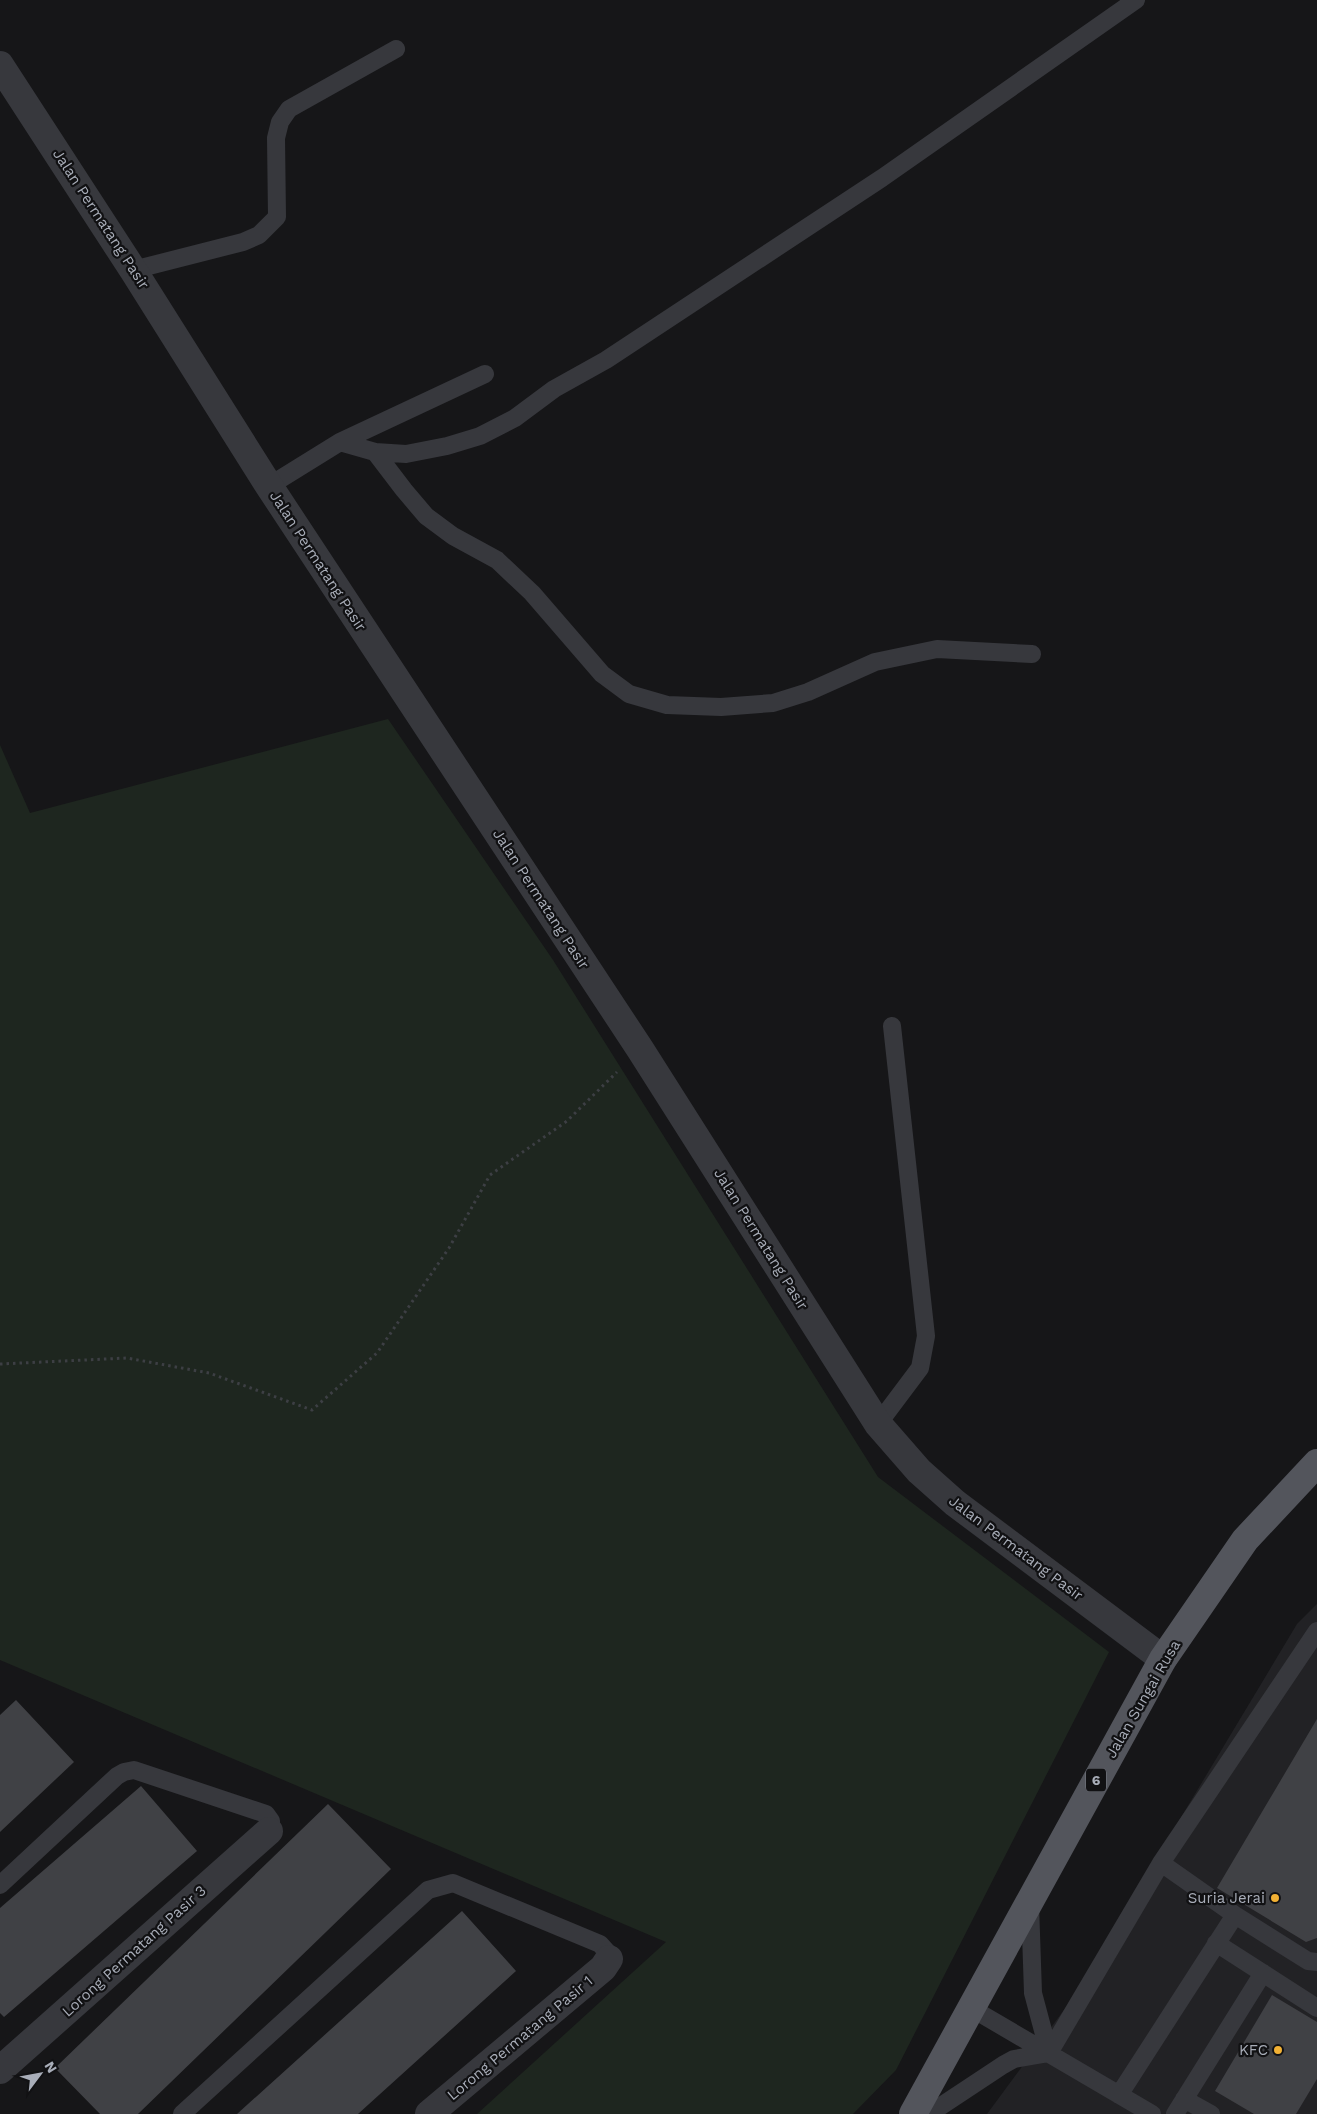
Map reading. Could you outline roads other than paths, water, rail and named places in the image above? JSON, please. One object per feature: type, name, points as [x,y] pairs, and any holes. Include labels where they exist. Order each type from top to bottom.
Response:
[{"type":"main road","name":"Jalan Sungai Rusa","points":[[913,2114],[1163,1659],[1245,1540],[1317,1463]]},
{"type":"street","name":"Jalan Permatang Pasir","points":[[5,82],[133,270],[269,486],[640,1049],[878,1424],[919,1471],[955,1503],[1163,1659]]},
{"type":"street","name":"Lorong Permatang Pasir 3","points":[[0,2070],[269,1831]]},
{"type":"street","name":"Lorong Permatang Pasir 1","points":[[429,2114],[603,1968],[609,1959]]},
{"type":"lane","points":[[340,442],[375,452],[406,454],[447,446],[480,436],[516,418],[554,390],[606,360],[882,178],[1136,0]]},
{"type":"lane","points":[[133,270],[244,242],[259,235],[277,217],[276,138],[280,122],[289,109],[396,49]]},
{"type":"lane","points":[[269,486],[340,442],[485,374]]},
{"type":"lane","points":[[375,452],[426,516],[453,536],[497,560],[532,594],[602,674],[629,694],[667,705],[721,707],[773,702],[808,692],[876,662],[937,649],[1032,654]]},
{"type":"lane","points":[[878,1424],[920,1368],[926,1336],[892,1026]]},
{"type":"lane","points":[[929,2114],[1009,2062],[1049,2053],[1161,1863],[1317,1631]]},
{"type":"lane","points":[[0,1885],[117,1776],[124,1772],[134,1770],[266,1814],[271,1820],[269,1831]]},
{"type":"lane","points":[[1161,1863],[1235,1915],[1308,1961],[1317,1962]]},
{"type":"lane","points":[[182,2114],[428,1890],[453,1883],[600,1944],[608,1953],[609,1959]]},
{"type":"lane","points":[[1030,1901],[1033,1993],[1049,2053]]},
{"type":"lane","points":[[1119,2095],[1235,1915]]},
{"type":"lane","points":[[1216,1944],[1317,2008]]},
{"type":"lane","points":[[1175,2114],[1263,1973]]},
{"type":"lane","points":[[971,2008],[1152,2114]]},
{"type":"lane","points":[[1184,2099],[1211,2114]]},
{"type":"place","name":"Suria Jerai","points":[[1275,1898]]},
{"type":"place","name":"KFC","points":[[1278,2050]]}]
